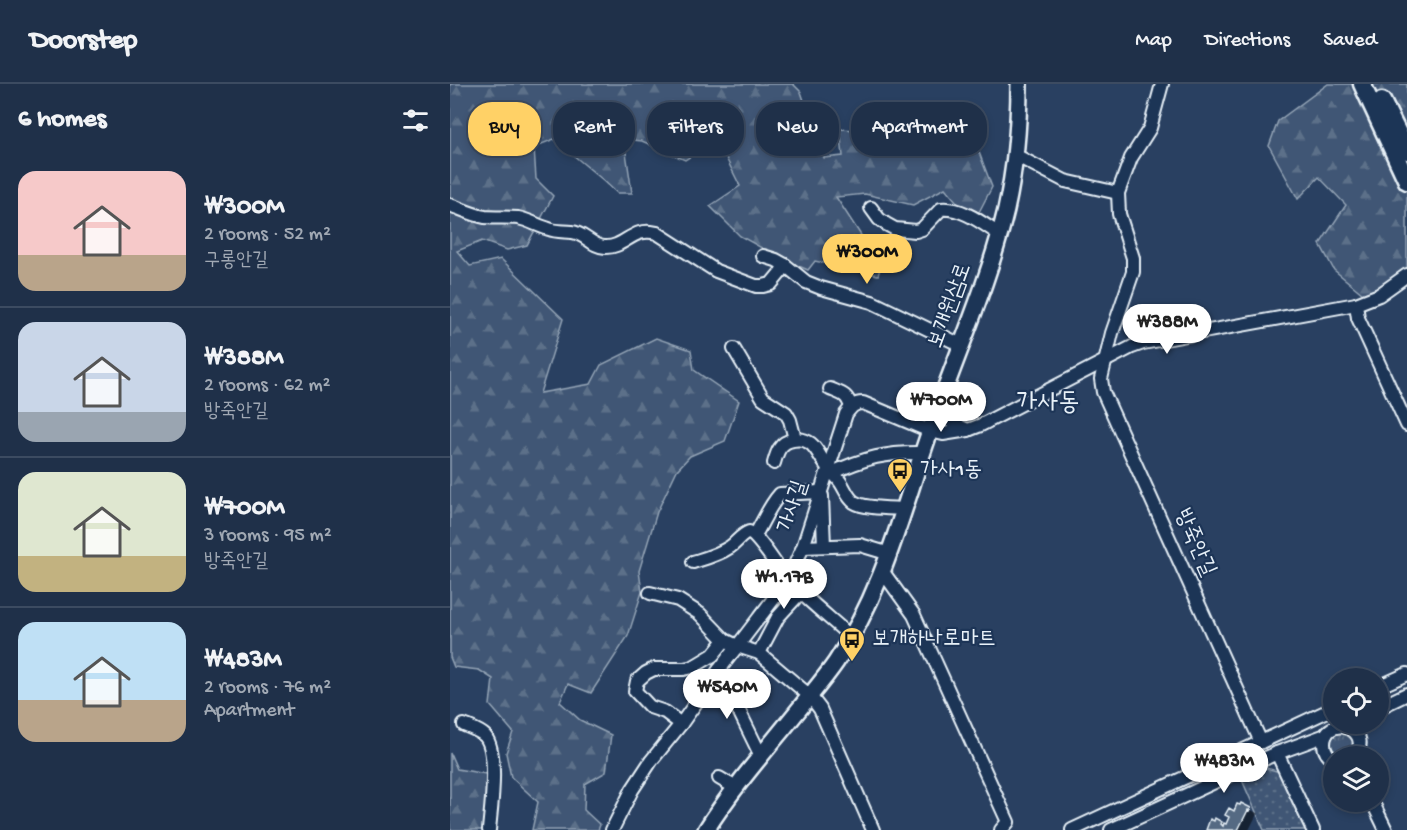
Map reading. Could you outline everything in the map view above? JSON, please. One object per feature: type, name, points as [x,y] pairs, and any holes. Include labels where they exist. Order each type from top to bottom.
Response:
[{"type":"highway","points":[[1362,84],[1407,181]]},
{"type":"highway","points":[[1374,84],[1407,151]]},
{"type":"main road","name":"보개원삼로","points":[[706,830],[736,788],[835,663],[863,617],[883,572],[930,431],[980,295],[999,234],[1015,155],[1019,84]]},
{"type":"street","points":[[1015,155],[1065,181],[1118,193],[1131,158],[1150,128],[1162,84]]},
{"type":"street","name":"방죽안길","points":[[1118,193],[1119,214],[1133,258],[1133,272],[1105,359],[1101,379],[1103,392],[1261,742]]},
{"type":"street","points":[[450,205],[486,217],[518,218],[550,230],[573,232],[605,247],[615,246],[640,232],[650,231],[657,233],[716,271],[756,286],[771,284],[785,265]]},
{"type":"street","points":[[871,208],[879,219],[895,229],[916,231],[922,229],[941,209],[949,208],[964,213],[999,234]]},
{"type":"street","points":[[763,256],[785,265],[806,282],[872,302],[961,345]]},
{"type":"street","points":[[830,389],[843,394],[848,399],[850,407],[863,403],[930,431],[944,434],[968,430],[1126,349],[1356,304],[1379,295],[1407,275]]},
{"type":"street","points":[[1356,304],[1358,318],[1407,425]]},
{"type":"street","points":[[734,349],[763,398],[786,413],[795,439]]},
{"type":"street","points":[[939,406],[944,416],[950,421],[968,430]]},
{"type":"street","name":"가사길","points":[[615,829],[641,775],[788,580],[803,547],[850,407]]},
{"type":"street","points":[[774,463],[778,448],[786,441],[805,440],[812,444],[856,503],[863,506],[905,509]]},
{"type":"street","points":[[830,470],[870,458],[923,453]]},
{"type":"street","points":[[754,536],[780,494],[821,490],[824,546]]},
{"type":"street","points":[[693,562],[714,556],[749,532],[788,580],[851,637]]},
{"type":"street","points":[[803,547],[860,545],[890,554]]},
{"type":"street","points":[[883,572],[914,615],[936,663],[1008,822],[1001,830]]},
{"type":"street","points":[[759,653],[778,617],[801,592]]},
{"type":"street","points":[[650,593],[678,600],[687,605],[700,614],[725,640],[759,653],[810,696],[820,709],[873,830]]},
{"type":"street","points":[[681,724],[665,712],[650,707],[635,691],[637,681],[654,669],[693,667],[713,655],[725,640]]},
{"type":"street","points":[[719,670],[761,756]]},
{"type":"street","points":[[1389,682],[1407,674]]},
{"type":"street","points":[[1389,703],[1407,694]]},
{"type":"street","points":[[1072,830],[1323,713]]},
{"type":"street","points":[[464,726],[484,736],[489,744],[493,769],[489,830]]},
{"type":"street","points":[[1111,830],[1277,753],[1326,735]]},
{"type":"street","points":[[1324,746],[1326,735]]},
{"type":"street","points":[[1277,753],[1313,830]]},
{"type":"street","points":[[719,778],[736,788]]},
{"type":"street","points":[[1377,812],[1386,830]]},
{"type":"green space","points":[[450,84],[793,84],[801,92],[804,102],[756,102],[756,156],[823,156],[824,158],[843,156],[840,129],[851,130],[851,156],[980,156],[992,187],[979,212],[962,208],[945,188],[913,205],[865,194],[836,197],[881,266],[878,275],[815,261],[808,270],[740,236],[710,206],[740,186],[725,156],[744,156],[744,102],[647,102],[647,143],[635,140],[635,102],[553,102],[553,139],[541,144],[541,102],[468,102],[468,156],[535,156],[536,179],[553,196],[527,245],[507,250],[482,241],[457,251],[470,266],[501,259],[563,319],[540,393],[591,384],[601,365],[656,338],[691,350],[694,370],[739,401],[725,441],[690,456],[677,470],[657,512],[639,571],[642,592],[628,636],[591,693],[568,684],[560,702],[580,720],[611,735],[606,772],[585,784],[584,810],[600,825],[598,830],[532,830],[538,802],[511,777],[506,753],[513,732],[490,705],[493,679],[479,670],[454,667],[450,657]]},
{"type":"green space","points":[[1328,84],[1407,84],[1407,270],[1386,285],[1363,294],[1334,270],[1320,244],[1346,205],[1319,177],[1298,199],[1269,146],[1278,121]]},
{"type":"green space","points":[[574,156],[627,156],[632,193],[617,193]]},
{"type":"green space","points":[[676,156],[691,156],[685,160]]},
{"type":"green space","points":[[1348,734],[1355,739],[1353,746],[1330,746],[1331,735]]},
{"type":"green space","points":[[450,753],[457,769],[492,775],[492,830],[450,830]]},
{"type":"green space","points":[[1266,768],[1280,772],[1307,830],[1264,830],[1242,780]]},
{"type":"building","points":[[1241,803],[1251,808],[1238,830],[1206,830],[1210,819],[1214,821],[1215,818],[1222,822],[1223,826],[1224,823],[1226,824],[1229,817],[1225,815],[1229,808],[1234,811],[1237,804]]},
{"type":"place","name":"가사1동","points":[[900,494]]},
{"type":"place","name":"보개하나로마트","points":[[852,663]]},
{"type":"district","name":"가사동","points":[[1048,404]]}]
